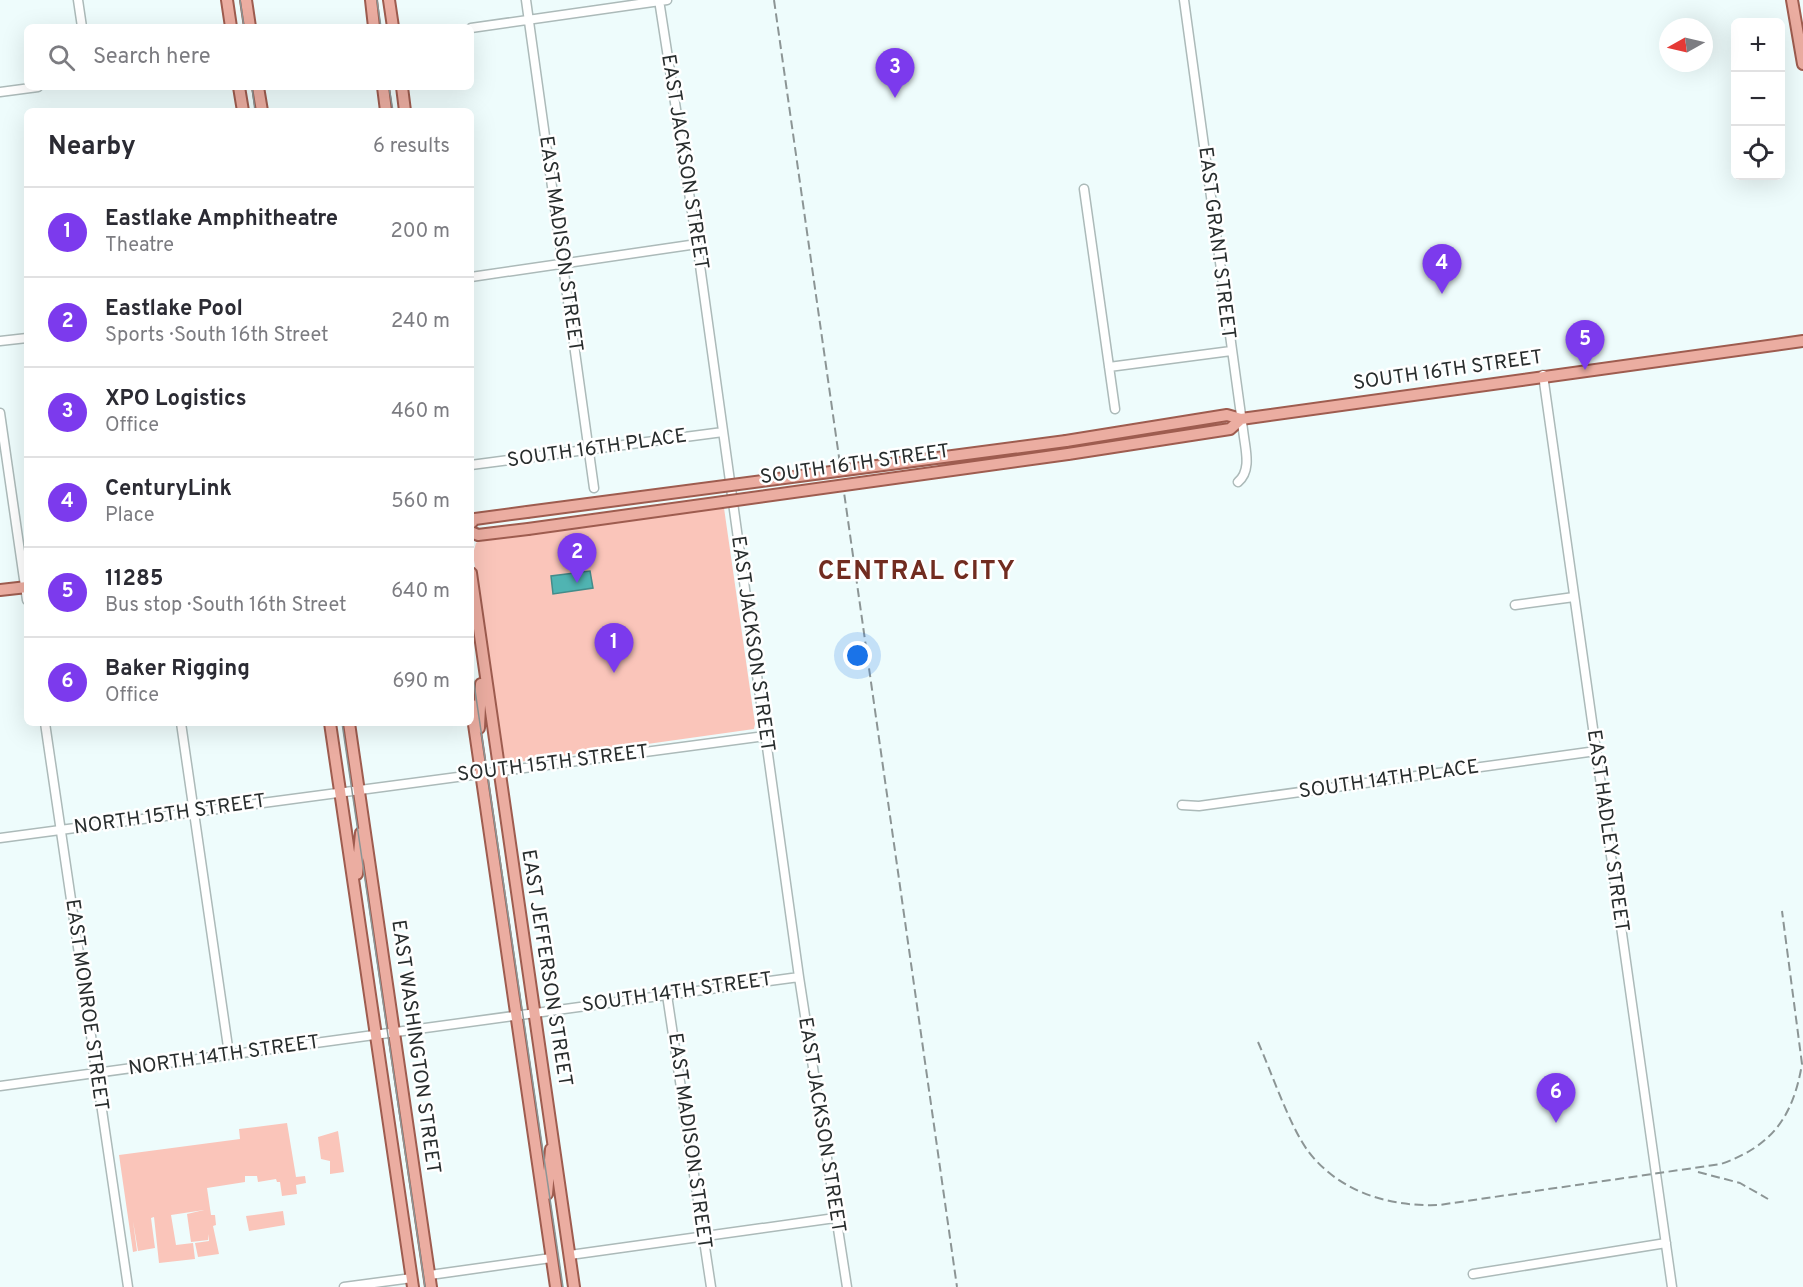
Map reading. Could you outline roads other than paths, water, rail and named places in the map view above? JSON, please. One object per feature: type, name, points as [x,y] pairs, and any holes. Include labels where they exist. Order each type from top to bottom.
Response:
[{"type":"main road","points":[[227,0],[231,24]]},
{"type":"main road","points":[[246,0],[250,24]]},
{"type":"main road","points":[[371,0],[374,24]]},
{"type":"main road","points":[[389,0],[393,24]]},
{"type":"main road","points":[[1792,0],[1803,64]]},
{"type":"main road","points":[[240,90],[242,108]]},
{"type":"main road","points":[[258,90],[262,108]]},
{"type":"main road","points":[[383,90],[386,108]]},
{"type":"main road","points":[[402,90],[405,108]]},
{"type":"main road","name":"SOUTH 16TH STREET","points":[[474,521],[1066,441],[1227,415],[1241,419],[1543,375],[1803,341]]},
{"type":"main road","name":"SOUTH 16TH STREET","points":[[474,534],[478,536],[1230,429],[1241,419]]},
{"type":"main road","points":[[0,590],[24,587]]},
{"type":"main road","name":"EAST JEFFERSON STREET","points":[[474,595],[574,1287]]},
{"type":"main road","name":"EAST JEFFERSON STREET","points":[[478,752],[482,655]]},
{"type":"main road","name":"EAST JEFFERSON STREET","points":[[474,725],[556,1287]]},
{"type":"main road","name":"EAST WASHINGTON STREET","points":[[330,726],[412,1282]]},
{"type":"main road","name":"EAST WASHINGTON STREET","points":[[349,726],[430,1281]]},
{"type":"main road","name":"EAST WASHINGTON STREET","points":[[356,892],[362,812]]},
{"type":"main road","points":[[546,1218],[552,1129]]},
{"type":"street","points":[[78,0],[82,24]]},
{"type":"street","name":"EAST MADISON STREET","points":[[526,0],[594,488]]},
{"type":"street","points":[[474,28],[662,0]]},
{"type":"street","name":"EAST JACKSON STREET","points":[[662,0],[799,977],[847,1287]]},
{"type":"street","name":"EAST GRANT STREET","points":[[1184,0],[1247,466],[1244,477],[1238,482]]},
{"type":"street","points":[[0,92],[24,89]]},
{"type":"street","points":[[1084,189],[1115,409]]},
{"type":"street","points":[[474,277],[697,244]]},
{"type":"street","points":[[0,341],[24,338]]},
{"type":"street","points":[[1109,367],[1231,351]]},
{"type":"street","name":"EAST HADLEY STREET","points":[[1543,375],[1672,1287]]},
{"type":"street","points":[[0,413],[24,574]]},
{"type":"street","name":"SOUTH 16TH PLACE","points":[[474,465],[723,432]]},
{"type":"street","points":[[1515,605],[1574,597]]},
{"type":"street","name":"EAST MONROE STREET","points":[[45,726],[128,1287]]},
{"type":"street","points":[[181,726],[229,1054]]},
{"type":"street","name":"SOUTH 15TH STREET","points":[[340,792],[765,736]]},
{"type":"street","name":"SOUTH 14TH PLACE","points":[[1182,805],[1199,806],[1596,752]]},
{"type":"street","name":"NORTH 15TH STREET","points":[[0,838],[340,792]]},
{"type":"street","name":"SOUTH 14TH STREET","points":[[376,1035],[799,977]]},
{"type":"street","name":"EAST MADISON STREET","points":[[668,994],[711,1287]]},
{"type":"street","name":"NORTH 14TH STREET","points":[[0,1086],[376,1035]]},
{"type":"street","points":[[570,1255],[835,1218]]},
{"type":"street","points":[[1473,1274],[1666,1243]]},
{"type":"street","points":[[430,1281],[551,1258]]},
{"type":"street","points":[[344,1287],[412,1282]]},
{"type":"water","points":[[590,571],[593,588],[553,594],[551,576]]},
{"type":"tram line","points":[[240,0],[244,24]]},
{"type":"tram line","points":[[377,0],[381,24]]},
{"type":"tram line","points":[[252,90],[255,108]]},
{"type":"tram line","points":[[390,90],[392,108]]},
{"type":"tram line","points":[[474,683],[563,1287]]},
{"type":"tram line","points":[[342,726],[425,1287]]},
{"type":"railway","points":[[774,0],[957,1287]]},
{"type":"railway","points":[[1258,1042],[1288,1114],[1308,1151],[1320,1165],[1350,1187],[1384,1200],[1439,1205],[1721,1164],[1739,1157],[1767,1138],[1786,1114],[1798,1083],[1802,1064],[1782,911]]},
{"type":"railway","points":[[1698,1172],[1740,1183],[1768,1199]]},
{"type":"place","name":"XPO Logistics","points":[[895,98]]},
{"type":"place","name":"CenturyLink","points":[[1442,294]]},
{"type":"place","name":"11285","points":[[1585,370]]},
{"type":"place","name":"Eastlake Pool","points":[[577,583]]},
{"type":"place","name":"Eastlake Amphitheatre","points":[[614,673]]},
{"type":"place","name":"Baker Rigging","points":[[1556,1123]]},
{"type":"district","name":"CENTRAL CITY","points":[[917,572]]}]
